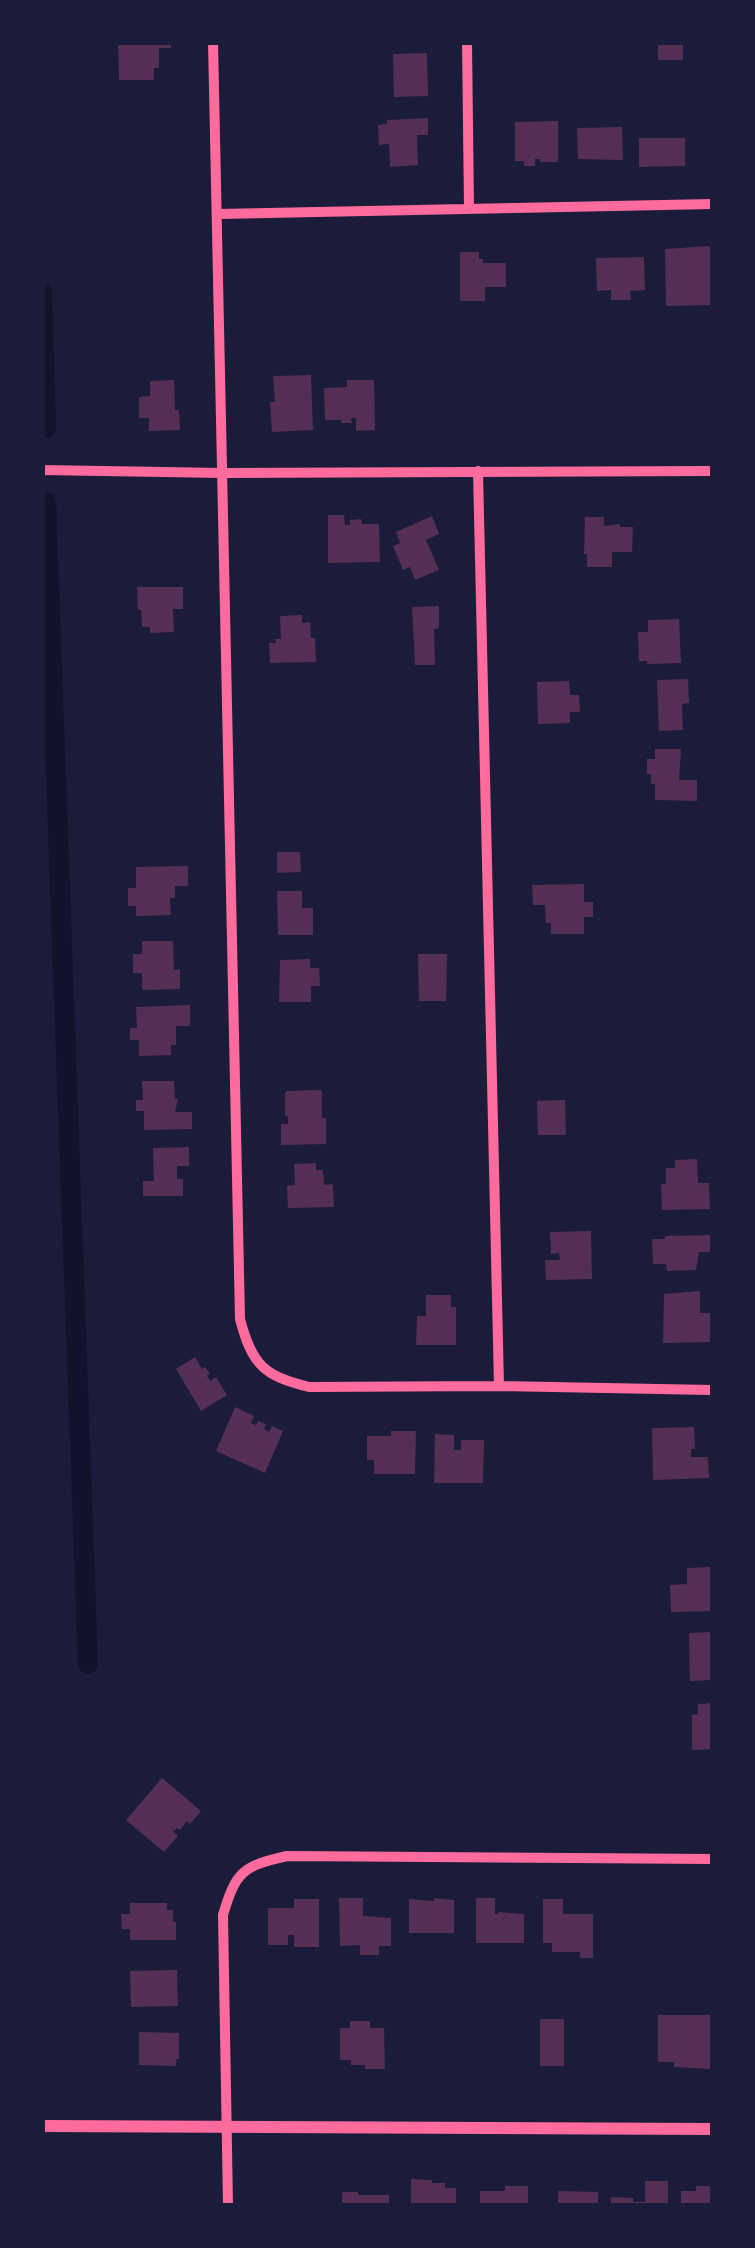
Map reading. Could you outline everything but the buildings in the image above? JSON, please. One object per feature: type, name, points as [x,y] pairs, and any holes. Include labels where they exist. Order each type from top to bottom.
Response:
[{"type":"street","points":[[213,42],[240,1320],[245,1341],[262,1367],[280,1379],[309,1386],[712,1390]]},
{"type":"street","points":[[466,42],[469,209]]},
{"type":"street","points":[[218,214],[712,204]]},
{"type":"street","points":[[42,470],[712,471]]},
{"type":"street","points":[[478,470],[499,1386]]},
{"type":"street","points":[[228,2206],[223,1915],[232,1883],[257,1862],[287,1856],[712,1860]]},
{"type":"street","points":[[42,2126],[712,2129]]},
{"type":"waterway","points":[[42,293],[46,428]]},
{"type":"waterway","points":[[46,502],[88,1664]]}]
